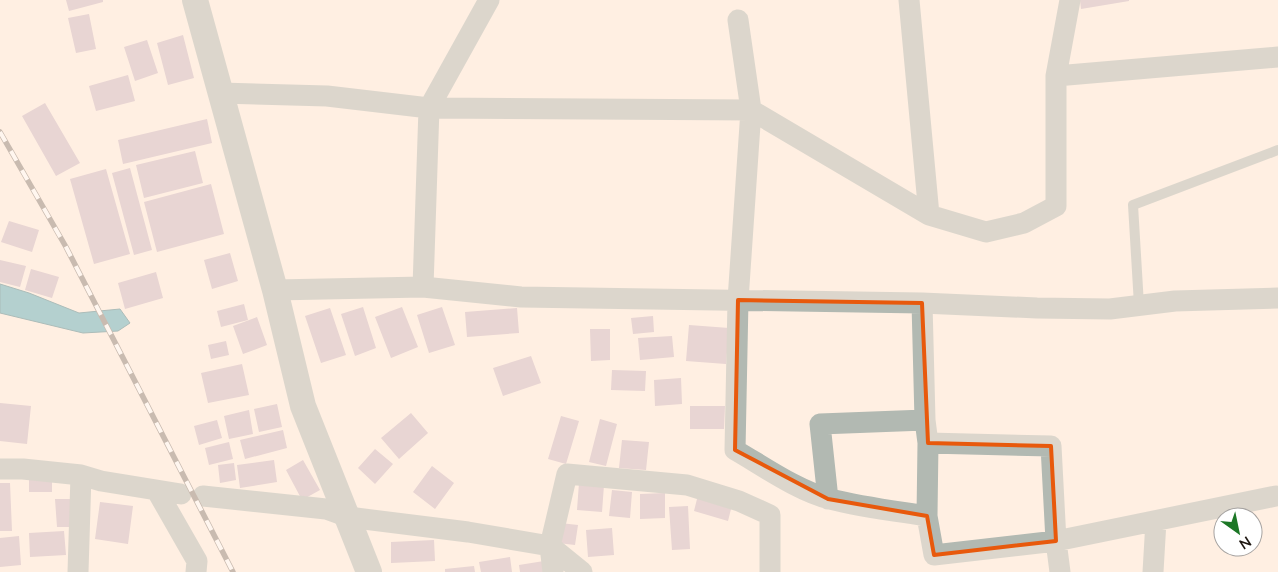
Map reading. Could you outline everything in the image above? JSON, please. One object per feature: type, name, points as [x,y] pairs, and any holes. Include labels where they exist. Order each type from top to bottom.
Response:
[{"type":"street","points":[[195,0],[275,290],[302,406],[369,572]]},
{"type":"street","points":[[423,288],[429,108],[488,0]]},
{"type":"street","points":[[909,0],[929,215]]},
{"type":"street","points":[[220,93],[327,96],[429,108],[751,110],[929,215],[986,232],[1024,223],[1056,206],[1056,76],[1070,0]]},
{"type":"street","points":[[738,20],[751,110],[738,300],[735,450],[792,483],[828,499],[927,516]]},
{"type":"street","points":[[1056,76],[1278,57]]},
{"type":"street","points":[[275,290],[423,288],[521,297],[922,303],[1110,309],[1175,301],[1278,298]]},
{"type":"street","points":[[922,303],[925,420],[928,443],[927,516],[933,563],[1056,541],[1277,496]]},
{"type":"street","points":[[828,499],[820,424],[925,420]]},
{"type":"street","points":[[928,443],[1051,446],[1056,541],[1060,572]]},
{"type":"street","points":[[0,469],[23,469],[81,475],[101,481],[181,494]]},
{"type":"street","points":[[553,572],[550,546],[568,474],[686,485],[739,501],[770,515],[770,572]]},
{"type":"street","points":[[78,572],[81,475]]},
{"type":"street","points":[[156,491],[197,561],[196,572]]},
{"type":"street","points":[[204,496],[326,509],[348,518],[468,532],[550,546],[582,572]]},
{"type":"street","points":[[1153,572],[1156,521]]},
{"type":"lane","points":[[1139,305],[1133,204],[1278,150]]},
{"type":"highlighted area","points":[[738,300],[922,303],[928,443],[1051,446],[1056,541],[934,555],[927,516],[828,499],[735,450]]},
{"type":"water","points":[[0,284],[29,293],[79,313],[120,309],[130,323],[118,331],[83,333],[0,313]]},
{"type":"building","points":[[66,0],[103,0],[103,2],[69,11]]},
{"type":"building","points":[[1080,0],[1129,0],[1129,1],[1081,9]]},
{"type":"building","points":[[89,14],[96,49],[76,53],[68,18]]},
{"type":"building","points":[[183,35],[194,78],[168,85],[157,43]]},
{"type":"building","points":[[147,40],[158,73],[135,81],[124,47]]},
{"type":"building","points":[[128,75],[135,101],[96,111],[89,86]]},
{"type":"building","points":[[45,103],[80,163],[56,176],[22,116]]},
{"type":"building","points":[[207,119],[212,143],[123,164],[118,140]]},
{"type":"building","points":[[195,151],[203,183],[144,198],[136,165]]},
{"type":"building","points":[[130,168],[152,250],[134,255],[112,173]]},
{"type":"building","points":[[106,169],[130,254],[94,264],[70,179]]},
{"type":"building","points":[[211,184],[224,234],[157,252],[144,202]]},
{"type":"building","points":[[9,221],[39,230],[32,252],[1,242]]},
{"type":"building","points":[[230,253],[238,281],[212,289],[204,260]]},
{"type":"building","points":[[0,260],[26,266],[20,287],[0,282]]},
{"type":"building","points":[[31,269],[59,277],[52,298],[25,290]]},
{"type":"building","points":[[156,272],[163,298],[125,309],[118,283]]},
{"type":"building","points":[[244,304],[248,320],[221,327],[217,311]]},
{"type":"building","points":[[363,307],[376,348],[355,356],[341,314]]},
{"type":"building","points":[[402,307],[418,347],[391,358],[375,317]]},
{"type":"building","points":[[442,307],[455,345],[429,353],[417,315]]},
{"type":"building","points":[[330,308],[346,355],[321,363],[305,316]]},
{"type":"building","points":[[517,308],[519,333],[467,337],[465,312]]},
{"type":"building","points":[[653,316],[654,332],[633,334],[631,318]]},
{"type":"building","points":[[257,317],[267,345],[243,354],[233,326]]},
{"type":"building","points":[[689,325],[729,328],[726,364],[686,361]]},
{"type":"building","points":[[590,329],[610,329],[610,360],[591,361]]},
{"type":"building","points":[[672,336],[674,357],[640,360],[638,338]]},
{"type":"building","points":[[226,341],[229,355],[211,359],[208,345]]},
{"type":"building","points":[[531,356],[541,383],[503,396],[493,368]]},
{"type":"building","points":[[242,364],[249,395],[208,403],[201,373]]},
{"type":"building","points":[[612,370],[646,371],[645,391],[611,390]]},
{"type":"building","points":[[681,378],[682,404],[655,406],[654,380]]},
{"type":"building","points":[[0,403],[31,406],[27,444],[0,441]]},
{"type":"building","points":[[277,404],[282,427],[259,432],[254,409]]},
{"type":"building","points":[[690,406],[725,406],[724,429],[690,429]]},
{"type":"building","points":[[249,410],[253,434],[229,439],[224,416]]},
{"type":"building","points":[[411,413],[428,433],[399,459],[381,438]]},
{"type":"building","points":[[561,416],[579,421],[566,464],[548,459]]},
{"type":"building","points":[[600,419],[617,424],[606,466],[589,462]]},
{"type":"building","points":[[217,420],[222,438],[199,445],[194,426]]},
{"type":"building","points":[[283,430],[287,448],[245,459],[240,440]]},
{"type":"building","points":[[622,440],[649,442],[646,470],[619,468]]},
{"type":"building","points":[[229,442],[233,459],[209,465],[205,448]]},
{"type":"building","points":[[375,449],[393,464],[375,484],[358,468]]},
{"type":"building","points":[[274,460],[277,482],[240,488],[237,465]]},
{"type":"building","points":[[303,460],[320,490],[302,500],[286,470]]},
{"type":"building","points":[[234,463],[236,480],[220,483],[218,465]]},
{"type":"building","points":[[432,466],[454,483],[435,509],[413,492]]},
{"type":"building","points":[[52,477],[52,492],[29,492],[29,478]]},
{"type":"building","points":[[0,483],[10,483],[12,531],[0,531]]},
{"type":"building","points":[[579,483],[604,485],[602,512],[577,510]]},
{"type":"building","points":[[612,490],[632,492],[630,518],[609,516]]},
{"type":"building","points":[[665,493],[665,518],[640,519],[640,494]]},
{"type":"building","points":[[698,495],[732,505],[728,521],[694,511]]},
{"type":"building","points":[[55,499],[72,499],[73,527],[57,527]]},
{"type":"building","points":[[100,502],[133,506],[128,544],[95,539]]},
{"type":"building","points":[[688,506],[690,549],[672,550],[669,507]]},
{"type":"building","points":[[560,523],[578,525],[575,545],[558,543]]},
{"type":"building","points":[[612,528],[614,555],[588,557],[586,530]]},
{"type":"building","points":[[64,531],[66,555],[30,557],[29,533]]},
{"type":"building","points":[[19,536],[21,565],[0,567],[0,538]]},
{"type":"building","points":[[434,540],[435,561],[391,563],[391,542]]},
{"type":"building","points":[[510,557],[512,572],[481,572],[479,562]]},
{"type":"building","points":[[544,561],[546,572],[520,572],[519,565]]},
{"type":"building","points":[[474,566],[475,572],[445,572],[445,569]]},
{"type":"railway","points":[[0,132],[66,247],[233,572]]}]
